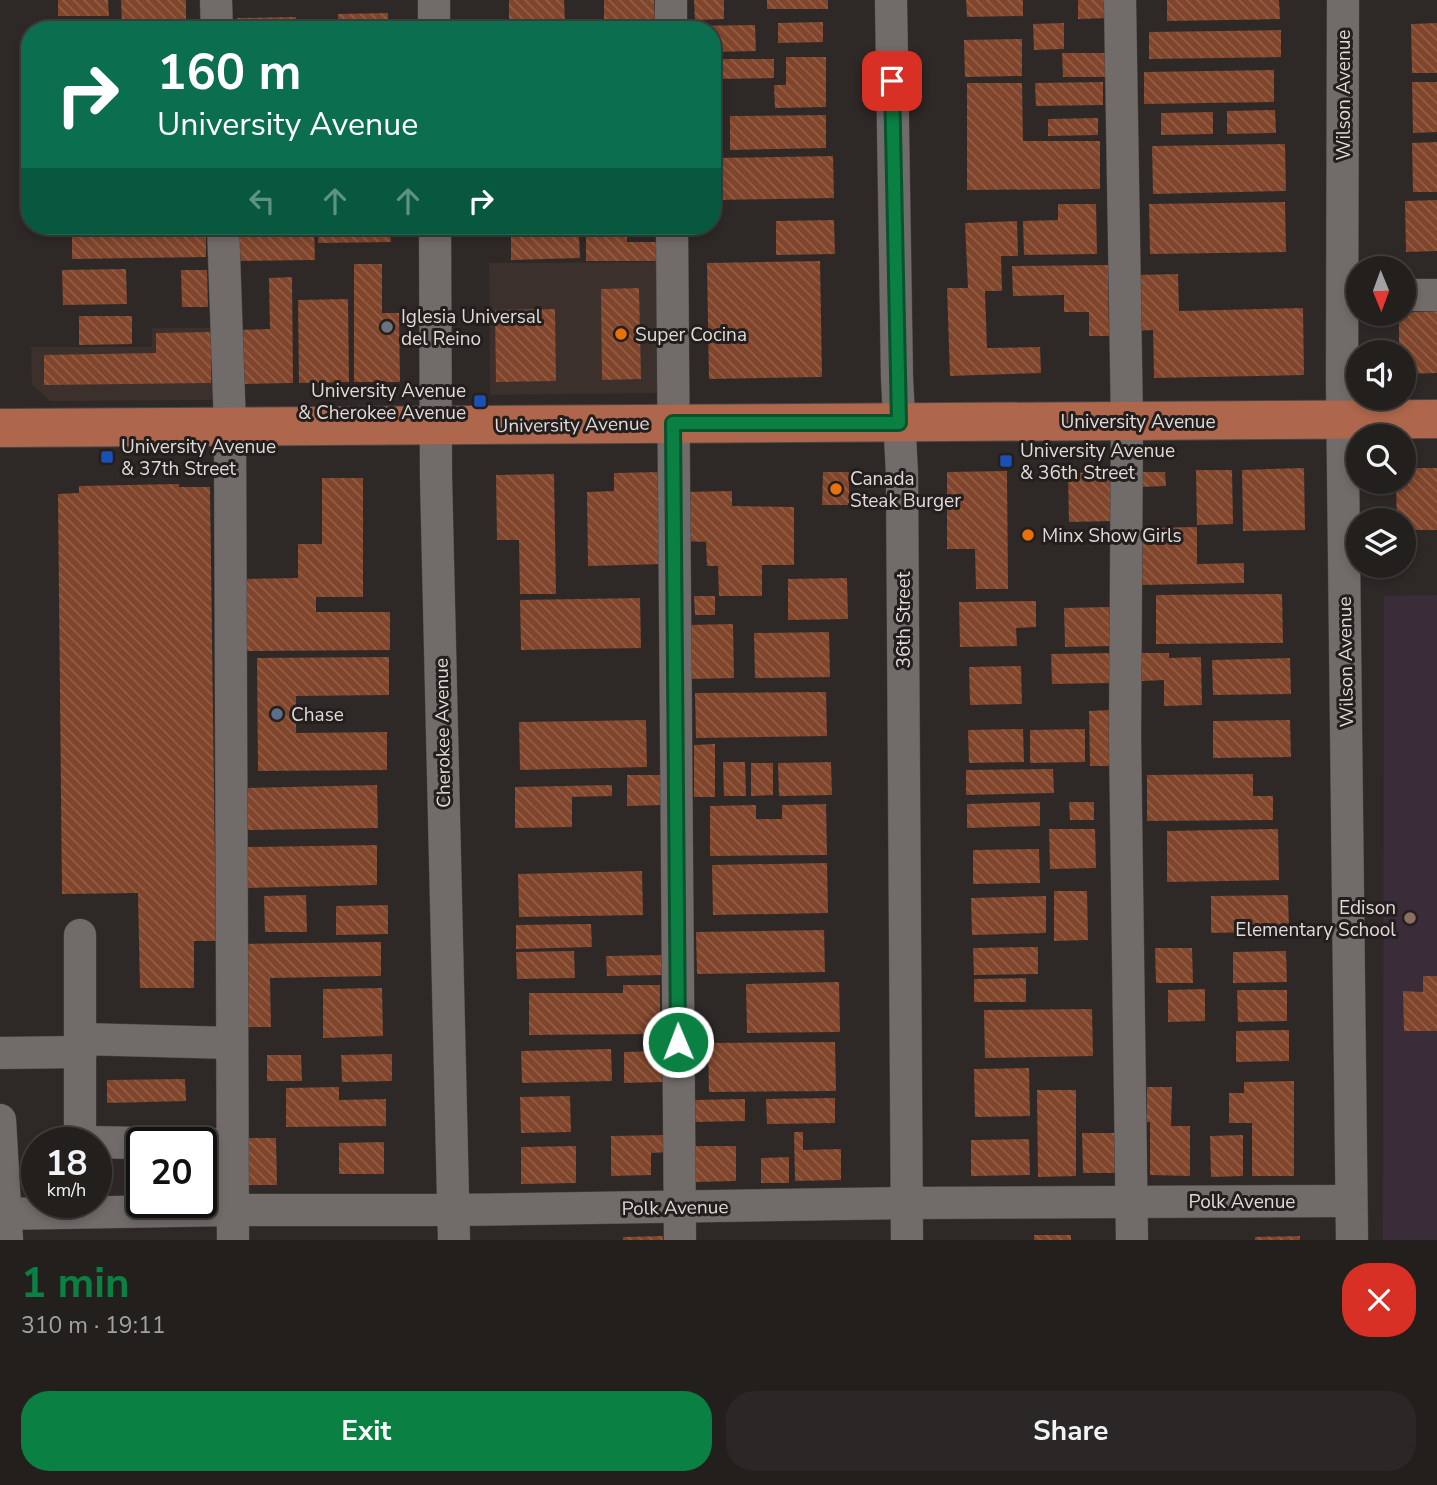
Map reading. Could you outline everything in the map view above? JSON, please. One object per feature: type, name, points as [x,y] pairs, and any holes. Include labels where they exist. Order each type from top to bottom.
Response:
[{"type":"main road","name":"University Avenue","points":[[0,428],[1437,419]]},
{"type":"street","points":[[216,0],[217,21]]},
{"type":"street","points":[[434,0],[434,21]]},
{"type":"street","points":[[671,0],[671,21]]},
{"type":"street","name":"36th Street","points":[[891,0],[902,488],[907,1240]]},
{"type":"street","points":[[1120,0],[1127,421],[1125,738],[1132,1240]]},
{"type":"street","name":"Wilson Avenue","points":[[1343,0],[1349,256]]},
{"type":"street","points":[[223,235],[230,426],[232,1043],[217,1145],[233,1225]]},
{"type":"street","name":"Cherokee Avenue","points":[[435,235],[435,425],[454,1225]]},
{"type":"street","points":[[672,235],[680,1240]]},
{"type":"street","points":[[1416,295],[1437,295]]},
{"type":"street","name":"Wilson Avenue","points":[[1348,326],[1342,419],[1352,1240]]},
{"type":"street","points":[[80,935],[80,1136],[86,1142],[126,1143]]},
{"type":"street","points":[[0,1053],[81,1045],[232,1043]]},
{"type":"street","points":[[0,1120],[5,1223]]},
{"type":"street","name":"Polk Avenue","points":[[5,1223],[454,1225],[679,1208],[906,1203],[1351,1201]]},
{"type":"shaded area","points":[[663,262],[664,393],[490,395],[489,263]]},
{"type":"shaded area","points":[[152,328],[213,328],[215,400],[51,401],[32,385],[31,347],[152,347]]},
{"type":"shaded area","name":"Edison Elementary School","points":[[1437,595],[1437,1240],[1383,1240],[1384,596]]},
{"type":"building","points":[[58,0],[108,0],[109,16],[58,16]]},
{"type":"building","points":[[121,0],[186,0],[186,21],[122,21]]},
{"type":"building","points":[[509,0],[564,0],[565,21],[509,21]]},
{"type":"building","points":[[604,0],[654,0],[655,20],[604,21]]},
{"type":"building","points":[[694,0],[724,0],[724,19],[695,20]]},
{"type":"building","points":[[767,0],[828,0],[828,9],[767,9]]},
{"type":"building","points":[[966,0],[1023,0],[1023,16],[967,17]]},
{"type":"building","points":[[1078,0],[1111,0],[1112,18],[1078,19]]},
{"type":"building","points":[[1167,0],[1279,0],[1280,19],[1167,21]]},
{"type":"building","points":[[388,13],[388,21],[338,21],[338,14]]},
{"type":"building","points":[[296,17],[296,21],[237,21],[237,18]]},
{"type":"building","points":[[823,22],[823,42],[778,43],[778,23]]},
{"type":"building","points":[[1064,23],[1064,49],[1034,50],[1033,24]]},
{"type":"building","points":[[1437,23],[1437,73],[1412,73],[1411,24]]},
{"type":"building","points":[[721,25],[755,25],[756,51],[721,52]]},
{"type":"building","points":[[1281,30],[1281,57],[1149,59],[1149,32]]},
{"type":"building","points":[[1022,39],[1022,76],[965,77],[964,40]]},
{"type":"building","points":[[1062,53],[1105,53],[1106,77],[1063,77]]},
{"type":"building","points":[[786,57],[826,57],[826,107],[775,108],[774,85],[786,85]]},
{"type":"building","points":[[721,59],[774,59],[774,78],[721,79]]},
{"type":"building","points":[[1274,70],[1274,102],[1144,104],[1144,72]]},
{"type":"building","points":[[1103,82],[1103,105],[1036,106],[1035,83]]},
{"type":"building","points":[[1412,82],[1437,82],[1437,132],[1413,133]]},
{"type":"building","points":[[967,83],[1022,83],[1023,141],[1100,141],[1100,189],[967,190]]},
{"type":"building","points":[[1275,110],[1276,133],[1227,134],[1227,111]]},
{"type":"building","points":[[1213,112],[1213,134],[1161,135],[1161,113]]},
{"type":"building","points":[[826,115],[826,148],[730,150],[730,116]]},
{"type":"building","points":[[1098,118],[1098,135],[1048,136],[1048,119]]},
{"type":"building","points":[[1437,142],[1437,192],[1413,192],[1412,143]]},
{"type":"building","points":[[1285,144],[1286,191],[1153,194],[1152,146]]},
{"type":"building","points":[[833,156],[834,198],[721,200],[721,158]]},
{"type":"building","points":[[1437,200],[1437,251],[1406,252],[1405,201]]},
{"type":"building","points":[[1285,202],[1286,252],[1150,254],[1149,204]]},
{"type":"building","points":[[1058,204],[1096,204],[1097,254],[1024,255],[1023,221],[1058,220]]},
{"type":"building","points":[[834,220],[835,254],[776,255],[776,221]]},
{"type":"building","points":[[1017,221],[1018,256],[1001,256],[1002,291],[985,291],[987,348],[1040,347],[1041,373],[950,376],[947,288],[968,288],[965,223]]},
{"type":"building","points":[[72,235],[206,235],[206,257],[72,259]]},
{"type":"building","points":[[234,235],[314,235],[315,260],[234,261]]},
{"type":"building","points":[[318,235],[391,235],[391,242],[318,243]]},
{"type":"building","points":[[586,235],[627,235],[627,242],[659,242],[659,261],[586,261]]},
{"type":"building","points":[[579,236],[580,258],[511,260],[511,237]]},
{"type":"building","points":[[820,261],[822,377],[709,379],[707,263]]},
{"type":"building","points":[[354,264],[382,264],[382,313],[399,313],[400,382],[354,382]]},
{"type":"building","points":[[1108,265],[1109,336],[1089,336],[1089,312],[1064,312],[1064,295],[1013,296],[1012,266]]},
{"type":"building","points":[[126,269],[127,304],[63,305],[62,270]]},
{"type":"building","points":[[181,270],[207,270],[208,307],[182,307]]},
{"type":"building","points":[[1178,274],[1179,311],[1303,308],[1304,375],[1154,378],[1153,330],[1136,331],[1135,275]]},
{"type":"building","points":[[292,277],[293,383],[236,384],[235,330],[270,329],[269,278]]},
{"type":"building","name":"Super Cocina","points":[[639,288],[641,379],[602,380],[601,289]]},
{"type":"building","points":[[348,299],[349,382],[299,383],[298,300]]},
{"type":"building","points":[[555,309],[556,381],[496,382],[495,310]]},
{"type":"building","points":[[1437,311],[1437,373],[1416,374],[1416,340],[1399,340],[1399,326],[1416,326],[1416,312]]},
{"type":"building","points":[[79,316],[132,316],[132,344],[79,345]]},
{"type":"building","points":[[211,332],[211,383],[44,385],[44,355],[156,353],[156,333]]},
{"type":"building","points":[[1304,468],[1305,530],[1243,531],[1242,470]]},
{"type":"building","points":[[1416,468],[1437,468],[1437,530],[1416,530],[1416,508],[1397,508],[1396,494],[1416,494]]},
{"type":"building","points":[[1196,470],[1232,470],[1233,524],[1197,525]]},
{"type":"building","points":[[1007,471],[1008,589],[976,589],[975,549],[947,549],[947,472]]},
{"type":"building","points":[[661,472],[663,564],[588,566],[587,492],[614,491],[614,473]]},
{"type":"building","name":"Canada Steak Burger","points":[[823,472],[849,472],[849,505],[822,505]]},
{"type":"building","points":[[1113,472],[1113,521],[1069,522],[1068,473]]},
{"type":"building","points":[[1139,472],[1165,472],[1166,486],[1139,487]]},
{"type":"building","points":[[554,474],[556,594],[520,594],[519,540],[497,540],[496,475]]},
{"type":"building","points":[[322,478],[363,478],[363,597],[316,597],[316,612],[390,612],[390,650],[239,651],[239,579],[298,578],[298,544],[322,544]]},
{"type":"building","points":[[179,484],[179,487],[210,487],[216,941],[194,941],[194,988],[140,988],[138,893],[62,894],[58,494],[79,493],[79,486]]},
{"type":"building","points":[[732,491],[732,506],[794,507],[794,565],[762,565],[762,596],[719,596],[718,566],[707,566],[706,542],[683,541],[683,492]]},
{"type":"building","points":[[1197,527],[1197,564],[1244,563],[1244,583],[1142,585],[1141,528]]},
{"type":"building","points":[[847,578],[848,619],[788,620],[788,579]]},
{"type":"building","points":[[1282,594],[1283,643],[1156,644],[1156,595]]},
{"type":"building","points":[[694,596],[715,596],[715,615],[695,615]]},
{"type":"building","points":[[640,598],[641,648],[521,650],[520,600]]},
{"type":"building","points":[[1036,601],[1036,627],[1016,628],[1017,646],[960,647],[959,602]]},
{"type":"building","points":[[1110,607],[1111,646],[1065,647],[1064,608]]},
{"type":"building","points":[[733,624],[734,678],[689,679],[688,625]]},
{"type":"building","points":[[829,632],[830,677],[755,678],[754,633]]},
{"type":"building","points":[[1109,653],[1109,683],[1052,684],[1051,654]]},
{"type":"building","points":[[1142,653],[1169,653],[1169,658],[1201,657],[1202,705],[1164,706],[1164,680],[1142,681]]},
{"type":"building","name":"Chase","points":[[389,657],[389,695],[296,696],[296,733],[387,732],[387,770],[258,771],[257,658]]},
{"type":"building","points":[[1290,658],[1291,694],[1213,695],[1212,660]]},
{"type":"building","points":[[1021,666],[1022,704],[970,705],[969,667]]},
{"type":"building","points":[[826,692],[827,736],[696,738],[695,693]]},
{"type":"building","points":[[1112,710],[1113,766],[1090,766],[1089,711]]},
{"type":"building","points":[[646,720],[647,767],[520,770],[519,722]]},
{"type":"building","points":[[1290,720],[1291,757],[1213,758],[1213,721]]},
{"type":"building","points":[[1023,729],[1024,762],[969,763],[968,730]]},
{"type":"building","points":[[1085,729],[1085,762],[1030,763],[1030,730]]},
{"type":"building","points":[[715,744],[715,797],[694,797],[694,745]]},
{"type":"building","points":[[723,762],[745,762],[746,796],[724,796]]},
{"type":"building","points":[[831,762],[832,795],[779,796],[778,763]]},
{"type":"building","points":[[751,763],[773,763],[773,795],[751,796]]},
{"type":"building","points":[[1053,769],[1054,793],[966,795],[966,770]]},
{"type":"building","points":[[1253,774],[1253,796],[1273,796],[1273,820],[1147,821],[1147,775]]},
{"type":"building","points":[[627,775],[660,775],[661,805],[627,806]]},
{"type":"building","points":[[377,785],[378,828],[248,830],[248,788]]},
{"type":"building","points":[[612,785],[612,796],[572,797],[572,827],[515,828],[515,787]]},
{"type":"building","points":[[1040,802],[1040,826],[967,828],[967,804]]},
{"type":"building","points":[[1069,802],[1094,802],[1094,820],[1070,820]]},
{"type":"building","points":[[826,804],[827,855],[710,856],[710,806],[756,805],[756,819],[782,819],[782,805]]},
{"type":"building","points":[[1049,829],[1095,829],[1096,868],[1050,869]]},
{"type":"building","points":[[1278,829],[1279,880],[1167,882],[1167,831]]},
{"type":"building","points":[[377,845],[377,885],[248,888],[247,847]]},
{"type":"building","points":[[1039,849],[1040,883],[973,884],[973,850]]},
{"type":"building","points":[[827,863],[828,913],[713,915],[712,865]]},
{"type":"building","points":[[642,871],[643,915],[519,917],[518,874]]},
{"type":"building","points":[[1054,891],[1087,891],[1088,940],[1054,941]]},
{"type":"building","points":[[306,895],[307,932],[265,932],[264,896]]},
{"type":"building","points":[[1288,895],[1289,931],[1211,933],[1211,896]]},
{"type":"building","points":[[1046,896],[1046,933],[972,935],[971,898]]},
{"type":"building","points":[[388,905],[388,934],[336,935],[336,906]]},
{"type":"building","points":[[591,924],[592,947],[516,949],[516,925]]},
{"type":"building","points":[[824,930],[825,972],[697,974],[696,932]]},
{"type":"building","points":[[381,942],[381,976],[270,978],[271,1027],[247,1027],[242,944]]},
{"type":"building","points":[[1038,947],[1038,974],[974,975],[973,948]]},
{"type":"building","points":[[1155,948],[1192,948],[1193,983],[1156,983]]},
{"type":"building","points":[[574,951],[575,978],[517,979],[516,952]]},
{"type":"building","points":[[1286,951],[1287,982],[1233,983],[1233,952]]},
{"type":"building","points":[[665,955],[666,975],[607,976],[606,956]]},
{"type":"building","points":[[1423,976],[1437,976],[1437,1031],[1404,1031],[1403,991],[1423,992]]},
{"type":"building","points":[[1026,978],[1026,1002],[974,1002],[974,979]]},
{"type":"building","points":[[839,982],[840,1032],[747,1033],[746,984]]},
{"type":"building","points":[[623,985],[660,985],[660,1034],[529,1035],[529,993],[623,993]]},
{"type":"building","points":[[382,988],[383,1036],[323,1038],[323,989]]},
{"type":"building","points":[[1205,989],[1205,1021],[1168,1022],[1168,990]]},
{"type":"building","points":[[1237,990],[1287,990],[1287,1021],[1238,1022]]},
{"type":"building","points":[[1092,1009],[1093,1056],[985,1058],[984,1010]]},
{"type":"building","points":[[1289,1030],[1289,1061],[1236,1062],[1236,1031]]},
{"type":"building","points":[[835,1042],[836,1091],[709,1092],[708,1043]]},
{"type":"building","points":[[611,1049],[612,1081],[522,1083],[521,1051]]},
{"type":"building","points":[[663,1051],[663,1082],[624,1083],[624,1052]]},
{"type":"building","points":[[392,1054],[392,1081],[342,1082],[341,1055]]},
{"type":"building","points":[[267,1055],[301,1055],[302,1081],[267,1081]]},
{"type":"building","points":[[1029,1068],[1030,1116],[975,1117],[974,1069]]},
{"type":"building","points":[[185,1079],[186,1101],[107,1103],[107,1080]]},
{"type":"building","points":[[1294,1081],[1294,1176],[1252,1176],[1252,1123],[1229,1123],[1229,1093],[1244,1093],[1244,1082]]},
{"type":"building","points":[[339,1087],[339,1100],[386,1099],[386,1126],[286,1127],[286,1088]]},
{"type":"building","points":[[1147,1087],[1172,1087],[1171,1126],[1190,1126],[1190,1176],[1150,1175]]},
{"type":"building","points":[[1037,1090],[1076,1090],[1076,1176],[1038,1177]]},
{"type":"building","points":[[570,1096],[571,1132],[521,1133],[520,1097]]},
{"type":"building","points":[[835,1098],[835,1123],[767,1124],[766,1099]]},
{"type":"building","points":[[745,1099],[745,1121],[695,1122],[695,1100]]},
{"type":"building","points":[[794,1132],[803,1132],[803,1150],[841,1149],[841,1180],[795,1181]]},
{"type":"building","points":[[1082,1133],[1117,1133],[1118,1173],[1083,1173]]},
{"type":"building","points":[[667,1135],[668,1152],[651,1153],[651,1175],[611,1176],[611,1136]]},
{"type":"building","points":[[1243,1135],[1243,1176],[1211,1177],[1210,1136]]},
{"type":"building","points":[[245,1138],[276,1138],[277,1185],[246,1185]]},
{"type":"building","points":[[1029,1139],[1030,1175],[971,1176],[971,1140]]},
{"type":"building","points":[[384,1142],[384,1174],[339,1174],[339,1143]]},
{"type":"building","points":[[576,1146],[576,1183],[521,1184],[521,1147]]},
{"type":"building","points":[[694,1146],[736,1146],[736,1181],[695,1182]]},
{"type":"building","points":[[789,1157],[789,1183],[761,1183],[761,1158]]},
{"type":"building","points":[[1034,1235],[1071,1235],[1071,1240],[1034,1240]]},
{"type":"building","points":[[663,1236],[663,1240],[623,1240],[623,1237]]},
{"type":"building","points":[[1300,1236],[1300,1240],[1255,1240],[1255,1237]]},
{"type":"place","name":"Iglesia Universal del Reino","points":[[387,327]]},
{"type":"place","name":"Super Cocina","points":[[621,334]]},
{"type":"place","name":"University Avenue & Cherokee Avenue","points":[[480,401]]},
{"type":"place","name":"University Avenue & 37th Street","points":[[107,457]]},
{"type":"place","name":"University Avenue & 36th Street","points":[[1006,461]]},
{"type":"place","name":"Canada Steak Burger","points":[[836,489]]},
{"type":"place","name":"Minx Show Girls","points":[[1028,535]]},
{"type":"place","name":"Chase","points":[[277,714]]},
{"type":"place","name":"Edison Elementary School","points":[[1410,918]]},
{"type":"route","points":[[678,1042],[673,423],[899,423],[892,81]]}]
